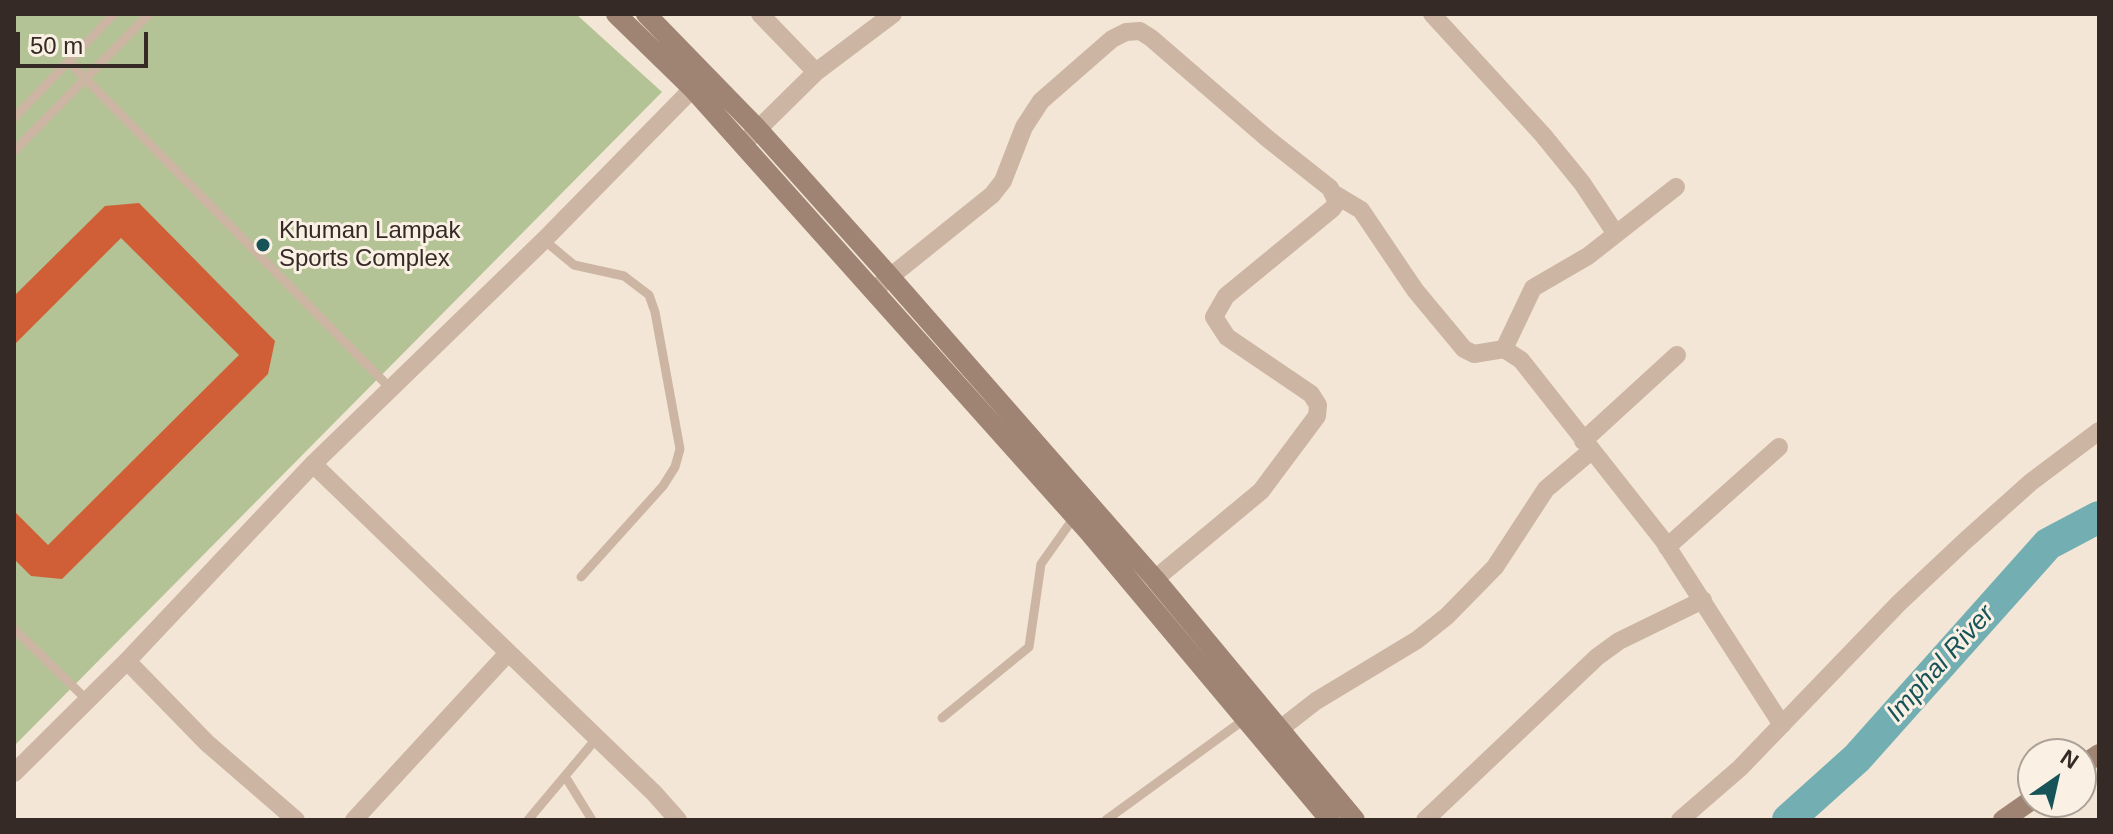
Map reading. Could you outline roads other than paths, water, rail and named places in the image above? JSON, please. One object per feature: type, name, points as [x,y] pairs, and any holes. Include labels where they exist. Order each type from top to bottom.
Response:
[{"type":"main road","points":[[616,14],[759,130],[882,283],[1330,820]]},
{"type":"main road","points":[[646,14],[742,144],[882,283],[1155,579],[1355,820]]},
{"type":"street","points":[[760,14],[812,76]]},
{"type":"street","points":[[742,144],[812,76],[893,14]]},
{"type":"street","points":[[1432,14],[1543,135],[1582,183],[1616,234]]},
{"type":"street","points":[[882,283],[992,195],[1003,181],[1024,127],[1041,101],[1112,39],[1126,32],[1140,31],[1336,195],[1361,210],[1415,290],[1464,349],[1474,354],[1504,349],[1521,360],[1667,547],[1782,725]]},
{"type":"street","points":[[14,773],[127,661],[313,464],[544,240],[699,82]]},
{"type":"street","points":[[1504,349],[1533,288],[1588,256],[1676,187]]},
{"type":"street","points":[[1155,579],[1261,491],[1317,416],[1318,405],[1311,394],[1227,337],[1214,317],[1226,296],[1332,209],[1336,195]]},
{"type":"street","points":[[1280,729],[1316,701],[1417,640],[1447,616],[1495,567],[1546,489],[1677,355]]},
{"type":"street","points":[[1680,820],[1740,768],[1965,541],[2031,482],[2099,431]]},
{"type":"street","points":[[1667,547],[1779,447]]},
{"type":"street","points":[[313,464],[678,820]]},
{"type":"street","points":[[1425,820],[1597,657],[1619,641],[1703,600]]},
{"type":"street","points":[[354,820],[508,653]]},
{"type":"street","points":[[127,661],[207,743],[296,820]]},
{"type":"lane","points":[[14,118],[114,14]]},
{"type":"lane","points":[[14,151],[149,14]]},
{"type":"lane","points":[[69,62],[390,388]]},
{"type":"lane","points":[[544,240],[574,265],[624,276],[649,295],[655,312],[680,449],[675,467],[663,486],[581,577]]},
{"type":"lane","points":[[942,718],[1029,647],[1041,564],[1075,516]]},
{"type":"lane","points":[[14,629],[88,701]]},
{"type":"lane","points":[[1113,818],[1245,719]]},
{"type":"lane","points":[[528,820],[596,739]]},
{"type":"lane","points":[[565,776],[592,820]]},
{"type":"waterway","name":"Imphal River","points":[[1788,820],[1857,758],[2048,544],[2099,517]]},
{"type":"place","name":"Khuman Lampak Sports Complex","points":[[263,245]]}]
